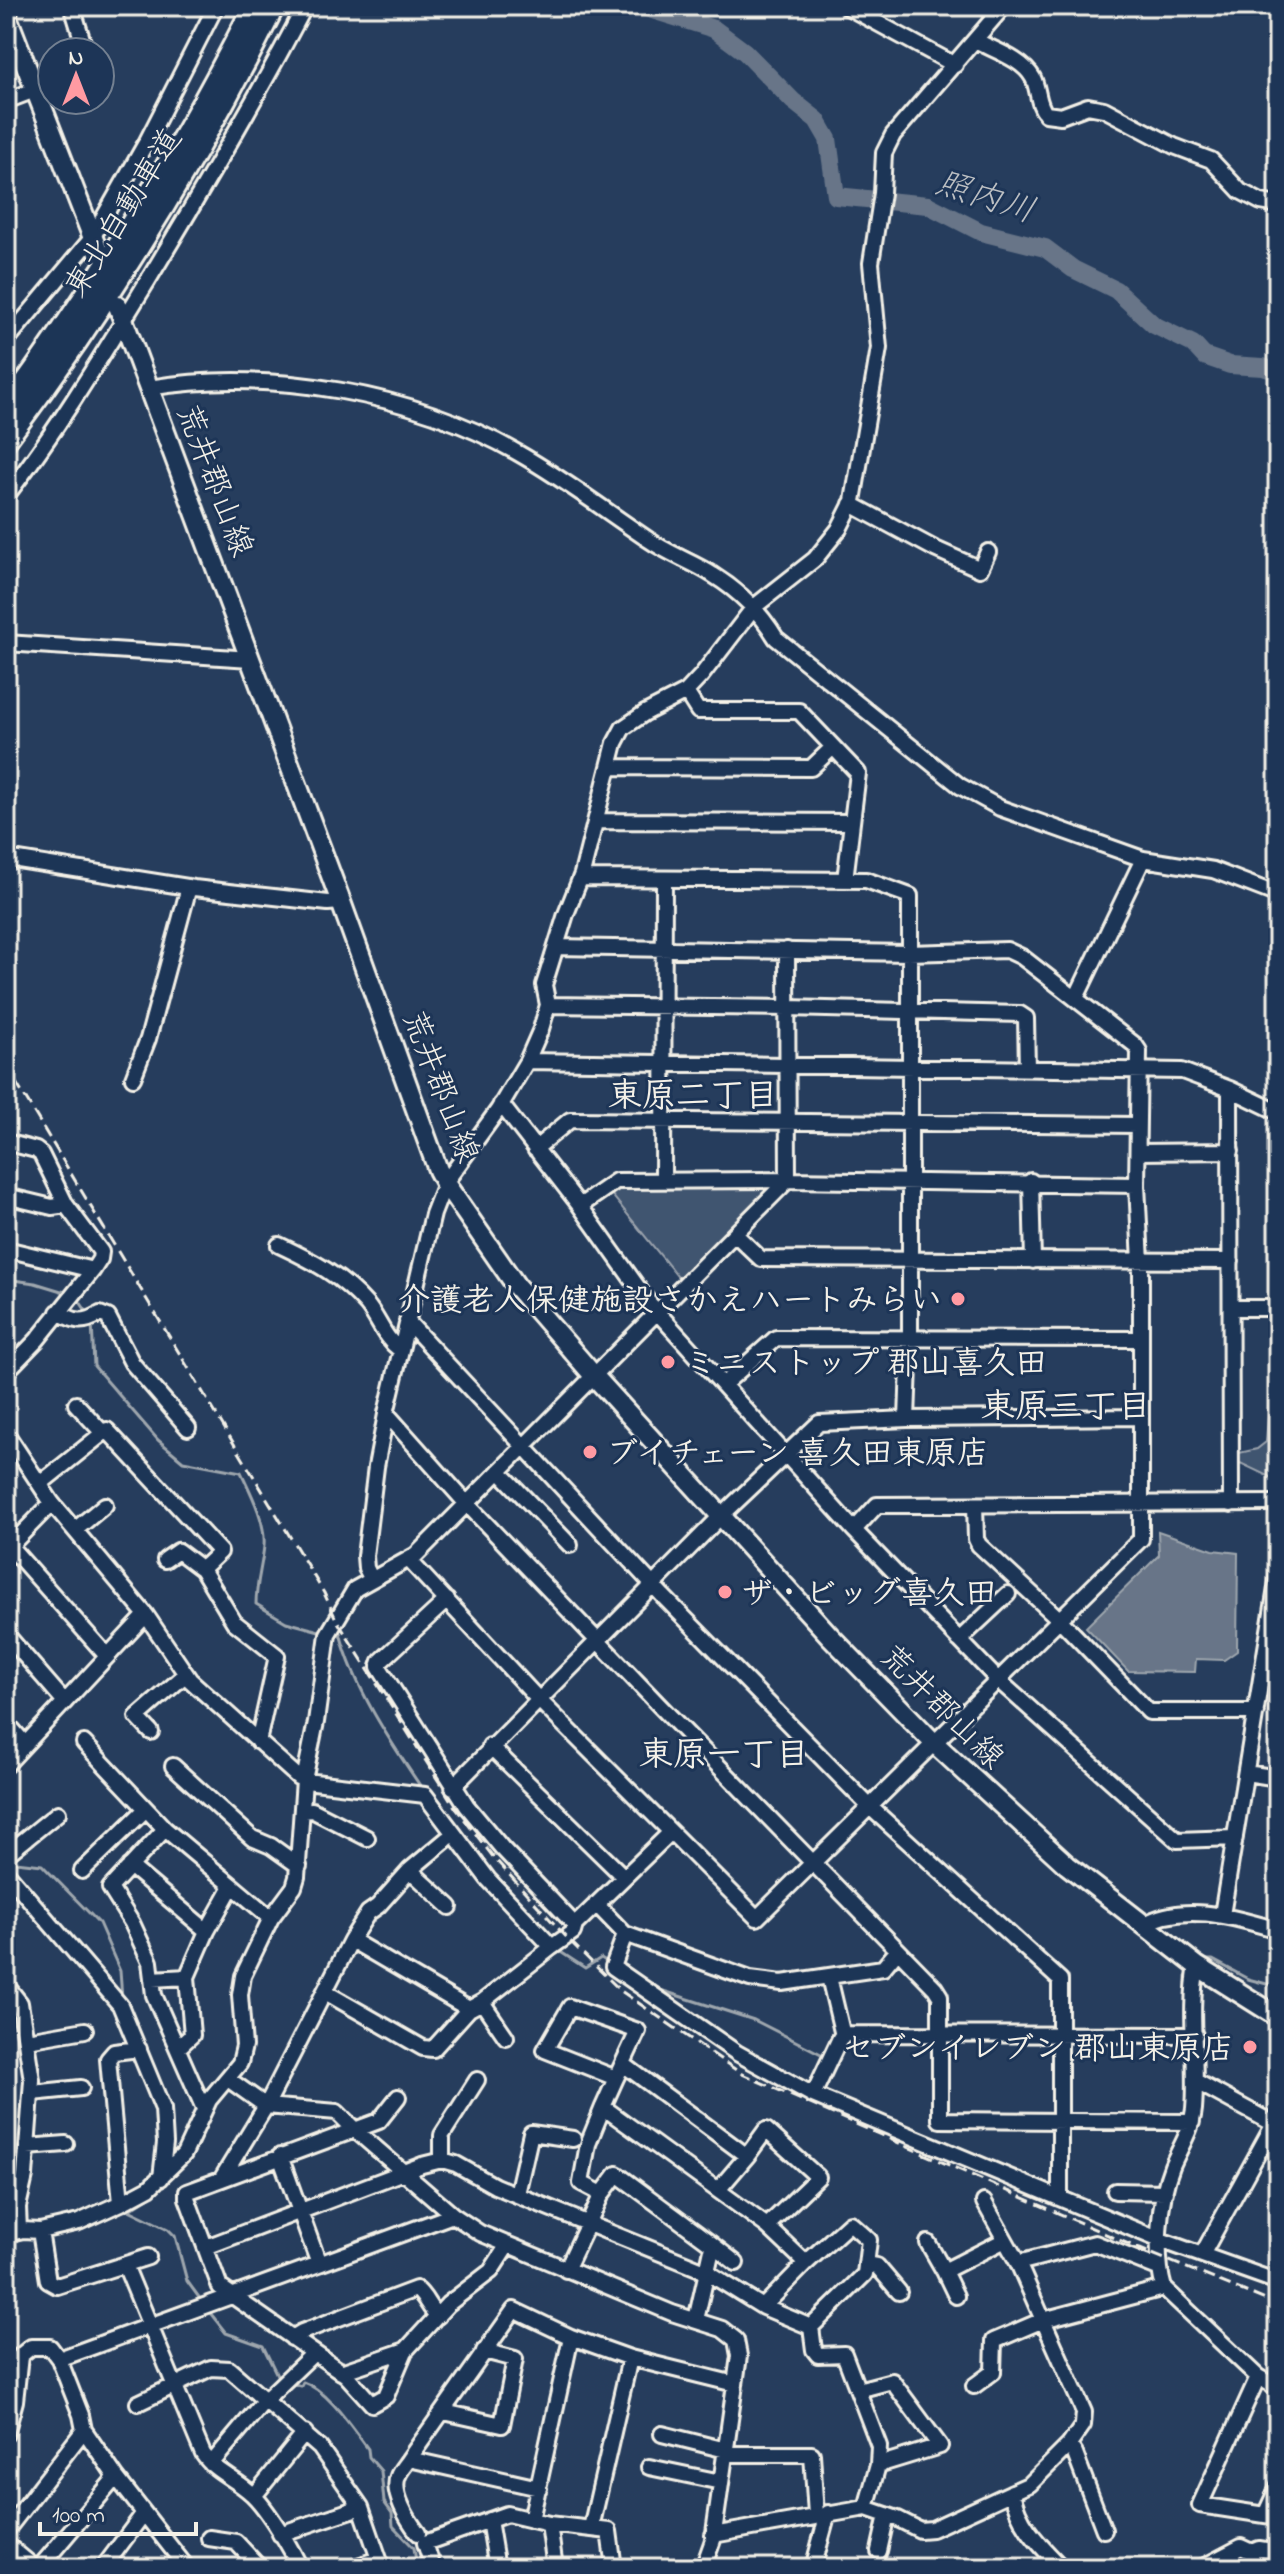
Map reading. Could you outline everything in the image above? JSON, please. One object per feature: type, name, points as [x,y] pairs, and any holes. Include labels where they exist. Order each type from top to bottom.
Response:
[{"type":"highway","name":"東北自動車道","points":[[6,410],[143,205],[254,6]]},
{"type":"highway","name":"東北自動車道","points":[[6,440],[85,328],[156,217],[226,97],[274,6]]},
{"type":"main road","points":[[6,14],[95,244]]},
{"type":"main road","name":"荒井郡山線","points":[[121,313],[445,1183],[517,1287],[595,1377],[830,1636],[934,1743],[1033,1836],[1143,1925],[1197,1966],[1278,2017]]},
{"type":"street","points":[[72,6],[81,36]]},
{"type":"street","points":[[6,341],[95,244],[216,6]]},
{"type":"street","points":[[6,496],[29,467],[121,313],[226,152],[305,6]]},
{"type":"street","points":[[846,6],[955,65]]},
{"type":"street","points":[[371,1578],[366,1568],[366,1543],[386,1413],[433,1214],[445,1183],[501,1104],[527,1061],[541,1029],[548,1005],[544,985],[581,878],[615,743],[623,728],[686,692],[754,607],[815,559],[839,529],[851,504],[879,348],[871,263],[882,193],[884,153],[893,135],[1004,6]]},
{"type":"street","points":[[975,40],[1026,67],[1046,114],[1061,116],[1088,106],[1102,108],[1174,146],[1211,160],[1240,191],[1261,202],[1278,205]]},
{"type":"street","points":[[6,101],[35,90]]},
{"type":"street","points":[[149,388],[200,381],[349,391],[464,426],[517,452],[576,488],[650,541],[714,575],[754,607],[776,638],[960,786],[1000,808],[1143,859],[1203,867],[1278,895]]},
{"type":"street","points":[[851,504],[980,569],[988,552]]},
{"type":"street","points":[[6,643],[251,659]]},
{"type":"street","points":[[686,692],[698,711],[799,711],[858,773],[845,880]]},
{"type":"street","points":[[610,767],[811,768],[833,747]]},
{"type":"street","points":[[596,821],[852,822]]},
{"type":"street","points":[[6,858],[189,887],[341,902]]},
{"type":"street","points":[[1076,998],[1143,859]]},
{"type":"street","points":[[581,878],[866,880],[910,896],[910,1338],[907,1419]]},
{"type":"street","points":[[663,1181],[664,879]]},
{"type":"street","points":[[133,1078],[148,1039],[189,887]]},
{"type":"street","points":[[409,1560],[538,1699],[757,1918],[1141,1539],[1141,1262],[1137,1185],[1139,1051],[1135,1045],[1022,957],[1007,950],[909,953],[556,947]]},
{"type":"street","points":[[6,1985],[20,2003],[32,2093],[24,2187],[12,2232],[40,2231],[79,2222],[149,2188],[161,2178],[184,2154],[204,2109],[240,2063],[244,2046],[240,1995],[243,1976],[271,1918],[294,1887],[299,1866],[304,1780],[316,1722],[328,1634],[351,1595],[371,1578],[409,1560],[595,1377],[788,1180],[787,950]]},
{"type":"street","points":[[548,1005],[1023,1014],[1026,1018],[1027,1069]]},
{"type":"street","points":[[527,1061],[1182,1071],[1278,1112]]},
{"type":"street","points":[[1230,1089],[1231,1504]]},
{"type":"street","points":[[501,1104],[658,1313],[854,1530],[997,1679],[1177,1840],[1235,1838]]},
{"type":"street","points":[[535,1149],[570,1120],[1138,1125]]},
{"type":"street","points":[[6,1142],[41,1154],[66,1205],[101,1252],[93,1270],[6,1372]]},
{"type":"street","points":[[1138,1152],[1231,1151]]},
{"type":"street","points":[[580,1206],[616,1181],[1031,1181],[1137,1185]]},
{"type":"street","points":[[1031,1181],[1033,1261]]},
{"type":"street","points":[[6,1196],[52,1207],[66,1205]]},
{"type":"street","points":[[736,1235],[761,1259],[1231,1261]]},
{"type":"street","points":[[279,1245],[320,1264],[342,1280],[367,1306],[389,1342],[400,1350]]},
{"type":"street","points":[[6,1249],[93,1270]]},
{"type":"street","points":[[1231,1308],[1278,1308]]},
{"type":"street","points":[[58,1312],[76,1322],[89,1321],[100,1314],[108,1317],[115,1324],[132,1363],[188,1428]]},
{"type":"street","points":[[407,1321],[654,1586],[870,1807],[1057,1977],[1061,1986],[1060,2197]]},
{"type":"street","points":[[723,1385],[776,1338],[1141,1339]]},
{"type":"street","points":[[76,1404],[103,1433]]},
{"type":"street","points":[[386,1413],[467,1504],[938,1992],[940,2120],[1192,2122]]},
{"type":"street","points":[[453,1787],[490,1746],[721,1516],[823,1422],[1141,1417]]},
{"type":"street","points":[[41,1483],[107,1430],[220,1552],[202,1569]]},
{"type":"street","points":[[6,1433],[52,1503],[146,1615],[185,1675],[293,1774],[304,1780],[425,1795],[488,1879],[552,1947]]},
{"type":"street","points":[[499,1471],[570,1545]]},
{"type":"street","points":[[52,1503],[7,1546],[107,1656]]},
{"type":"street","points":[[854,1530],[877,1505],[1278,1503]]},
{"type":"street","points":[[75,1530],[105,1505]]},
{"type":"street","points":[[975,1505],[979,1545],[1059,1619],[1149,1712],[1256,1712]]},
{"type":"street","points":[[165,1560],[178,1551],[202,1569],[234,1622],[277,1656],[258,1742]]},
{"type":"street","points":[[1222,1915],[1277,1587]]},
{"type":"street","points":[[959,1640],[1008,1594]]},
{"type":"street","points":[[447,1600],[381,1661],[379,1667],[453,1787],[502,1848],[575,1925]]},
{"type":"street","points":[[6,1765],[146,1615]]},
{"type":"street","points":[[6,1634],[65,1702]]},
{"type":"street","points":[[151,1732],[137,1717],[185,1675]]},
{"type":"street","points":[[6,1722],[25,1744]]},
{"type":"street","points":[[84,1743],[165,1829],[271,1918]]},
{"type":"street","points":[[490,1746],[624,1877]]},
{"type":"street","points":[[173,1766],[252,1838],[271,1846],[299,1866]]},
{"type":"street","points":[[1246,1773],[1278,1778]]},
{"type":"street","points":[[82,1871],[146,1809]]},
{"type":"street","points":[[302,1811],[312,1810],[367,1838]]},
{"type":"street","points":[[7,1851],[58,1813]]},
{"type":"street","points":[[165,1829],[110,1888],[150,1962],[154,1995],[204,2109]]},
{"type":"street","points":[[325,1992],[423,2048],[433,2049],[476,2006],[567,1937],[575,1925],[671,1832]]},
{"type":"street","points":[[222,2179],[266,2106],[351,1940],[368,1913],[410,1870],[447,1839]]},
{"type":"street","points":[[130,1866],[207,1931]]},
{"type":"street","points":[[410,1870],[450,1907]]},
{"type":"street","points":[[6,1872],[120,2005],[163,2109],[165,2143],[161,2178]]},
{"type":"street","points":[[179,2047],[192,2035],[187,1977],[207,1931],[232,1886]]},
{"type":"street","points":[[596,1904],[625,1934],[760,1982],[782,1983],[883,1968],[898,1950]]},
{"type":"street","points":[[1143,1925],[1166,1915],[1222,1915],[1278,1930]]},
{"type":"street","points":[[625,1934],[613,1967],[730,2049],[813,2095],[1160,2240],[1278,2282]]},
{"type":"street","points":[[351,1940],[476,2006],[506,2037]]},
{"type":"street","points":[[1197,1966],[1192,2122],[1165,2192],[1158,2268],[1164,2288],[1258,2377],[1278,2388]]},
{"type":"street","points":[[152,1979],[187,1977]]},
{"type":"street","points":[[813,2095],[843,2036],[829,1977]]},
{"type":"street","points":[[602,2194],[581,2183],[588,2144],[603,2107],[619,2071],[638,2031],[570,2007],[545,2050],[619,2071],[747,2156]]},
{"type":"street","points":[[27,2040],[85,2030]]},
{"type":"street","points":[[843,2036],[1195,2035]]},
{"type":"street","points":[[121,2203],[108,2059],[114,2052],[139,2049]]},
{"type":"street","points":[[228,2079],[266,2106],[337,2112],[453,2215],[480,2233],[672,2313],[722,2329],[736,2340],[739,2356],[726,2452],[713,2535],[703,2568]]},
{"type":"street","points":[[442,2160],[442,2135],[477,2080]]},
{"type":"street","points":[[1195,2081],[1274,2124],[1203,2253]]},
{"type":"street","points":[[32,2093],[81,2088]]},
{"type":"street","points":[[398,2097],[379,2121],[187,2192],[220,2287],[341,2372],[372,2404],[386,2396],[406,2350],[438,2316],[491,2271],[507,2246]]},
{"type":"street","points":[[603,2107],[767,2226],[806,2263]]},
{"type":"street","points":[[718,2190],[766,2130],[818,2177],[767,2226]]},
{"type":"street","points":[[517,2194],[531,2133],[573,2139]]},
{"type":"street","points":[[27,2147],[66,2144]]},
{"type":"street","points":[[280,2156],[319,2264]]},
{"type":"street","points":[[206,2247],[442,2160],[456,2164],[495,2186],[705,2271],[763,2307],[811,2327]]},
{"type":"street","points":[[566,2270],[602,2194],[617,2174],[736,2263]]},
{"type":"street","points":[[1115,2191],[1165,2192]]},
{"type":"street","points":[[713,2535],[866,2508],[920,2530],[928,2530],[1030,2484],[1069,2445],[1083,2425],[1084,2412],[1018,2263],[984,2202]]},
{"type":"street","points":[[59,2359],[453,2215]]},
{"type":"street","points":[[763,2307],[850,2223],[869,2240],[865,2274],[811,2327]]},
{"type":"street","points":[[40,2231],[47,2279],[57,2286],[148,2257]]},
{"type":"street","points":[[944,2271],[1005,2240]]},
{"type":"street","points":[[928,2243],[956,2296]]},
{"type":"street","points":[[1018,2263],[1095,2243],[1158,2268]]},
{"type":"street","points":[[696,2320],[713,2245]]},
{"type":"street","points":[[866,2264],[877,2266],[899,2292]]},
{"type":"street","points":[[125,2265],[203,2454],[211,2464],[254,2496],[300,2568]]},
{"type":"street","points":[[974,2386],[993,2372],[994,2341],[1043,2320],[1164,2288]]},
{"type":"street","points":[[292,2338],[416,2289],[438,2316]]},
{"type":"street","points":[[418,2533],[409,2522],[396,2489],[398,2476],[514,2310],[571,2337],[630,2358],[735,2384]]},
{"type":"street","points":[[811,2327],[814,2350],[818,2355],[844,2354],[879,2446],[878,2465],[866,2508]]},
{"type":"street","points":[[531,2520],[571,2337]]},
{"type":"street","points":[[6,2434],[15,2401],[20,2356],[31,2347],[47,2346],[56,2352],[84,2430],[178,2564]]},
{"type":"street","points":[[341,2372],[406,2350]]},
{"type":"street","points":[[444,2412],[502,2425],[515,2359],[484,2351]]},
{"type":"street","points":[[211,2464],[265,2400],[314,2353]]},
{"type":"street","points":[[591,2528],[630,2358]]},
{"type":"street","points":[[138,2403],[211,2368],[226,2368],[320,2448],[361,2507],[381,2563],[352,2568]]},
{"type":"street","points":[[1258,2377],[1200,2505],[1272,2516],[1278,2487]]},
{"type":"street","points":[[858,2390],[892,2381],[940,2446],[878,2465]]},
{"type":"street","points":[[6,2531],[84,2430]]},
{"type":"street","points":[[254,2496],[305,2433]]},
{"type":"street","points":[[662,2434],[726,2452],[812,2454],[822,2514],[814,2568]]},
{"type":"street","points":[[1069,2445],[1104,2530]]},
{"type":"street","points":[[409,2459],[539,2488]]},
{"type":"street","points":[[649,2467],[721,2482]]},
{"type":"street","points":[[6,2544],[37,2568],[116,2477]]},
{"type":"street","points":[[1012,2492],[1020,2519],[1034,2540],[1061,2568]]},
{"type":"street","points":[[280,2534],[361,2507]]},
{"type":"street","points":[[103,2568],[144,2513]]},
{"type":"street","points":[[433,2568],[425,2543],[507,2514],[549,2524],[609,2531],[614,2568]]},
{"type":"street","points":[[879,2551],[887,2515]]},
{"type":"street","points":[[489,2520],[497,2568]]},
{"type":"street","points":[[549,2524],[555,2568]]},
{"type":"street","points":[[209,2538],[236,2542],[260,2568]]},
{"type":"street","points":[[1201,2568],[1241,2547],[1252,2552],[1259,2549],[1278,2552]]},
{"type":"street","points":[[1252,2552],[1253,2568]]},
{"type":"shaded area","points":[[774,1185],[681,1281],[611,1194],[620,1187]]},
{"type":"shaded area","points":[[1278,1370],[1278,1481],[1238,1462],[1239,1453],[1257,1449],[1266,1442],[1270,1391]]},
{"type":"shaded area","points":[[1158,1531],[1213,1550],[1238,1553],[1237,1651],[1224,1660],[1196,1659],[1195,1672],[1128,1671],[1086,1627],[1159,1555]]},
{"type":"waterway","name":"照内川","points":[[639,6],[714,29],[745,52],[793,101],[817,120],[828,139],[836,196],[928,205],[981,232],[1045,248],[1073,269],[1116,290],[1154,325],[1193,344],[1204,356],[1230,365],[1263,367],[1278,372]]},
{"type":"waterway","points":[[6,1279],[35,1283],[68,1293]]},
{"type":"waterway","points":[[78,1299],[89,1315]]},
{"type":"waterway","points":[[92,1322],[94,1366],[158,1440],[183,1461],[241,1472],[263,1527],[264,1546],[256,1604],[286,1622],[323,1632]]},
{"type":"waterway","points":[[334,1633],[340,1633],[364,1695],[423,1790]]},
{"type":"waterway","points":[[12,1858],[16,1862],[42,1865],[99,1923],[120,1971],[122,1998]]},
{"type":"waterway","points":[[556,1949],[585,1968],[601,1958],[609,1963]]},
{"type":"waterway","points":[[1202,1960],[1213,1960],[1248,1979],[1278,1987]]},
{"type":"waterway","points":[[1187,1998],[1186,1977],[1191,1971]]},
{"type":"waterway","points":[[654,1988],[754,2020],[825,2056]]},
{"type":"waterway","points":[[160,2185],[154,2194],[129,2210],[168,2229],[175,2236],[187,2281],[203,2303]]},
{"type":"waterway","points":[[207,2309],[226,2333],[263,2346],[280,2381]]},
{"type":"waterway","points":[[291,2383],[301,2386],[303,2382],[321,2393],[368,2449],[369,2457],[381,2471],[384,2502],[392,2513],[393,2526],[414,2548],[417,2568]]},
{"type":"railway","points":[[6,1066],[324,1593],[336,1619],[455,1807],[494,1858],[621,1991],[742,2074],[1140,2249],[1278,2305]]},
{"type":"place","name":"介護老人保健施設さかえハートみらい","points":[[958,1299]]},
{"type":"place","name":"ミニストップ 郡山喜久田","points":[[668,1362]]},
{"type":"place","name":"ブイチェーン 喜久田東原店","points":[[590,1452]]},
{"type":"place","name":"ザ・ビッグ喜久田","points":[[725,1592]]},
{"type":"place","name":"セブンイレブン 郡山東原店","points":[[1250,2047]]},
{"type":"district","name":"東原二丁目","points":[[693,1094]]},
{"type":"district","name":"東原三丁目","points":[[1066,1405]]},
{"type":"district","name":"東原一丁目","points":[[724,1753]]}]
